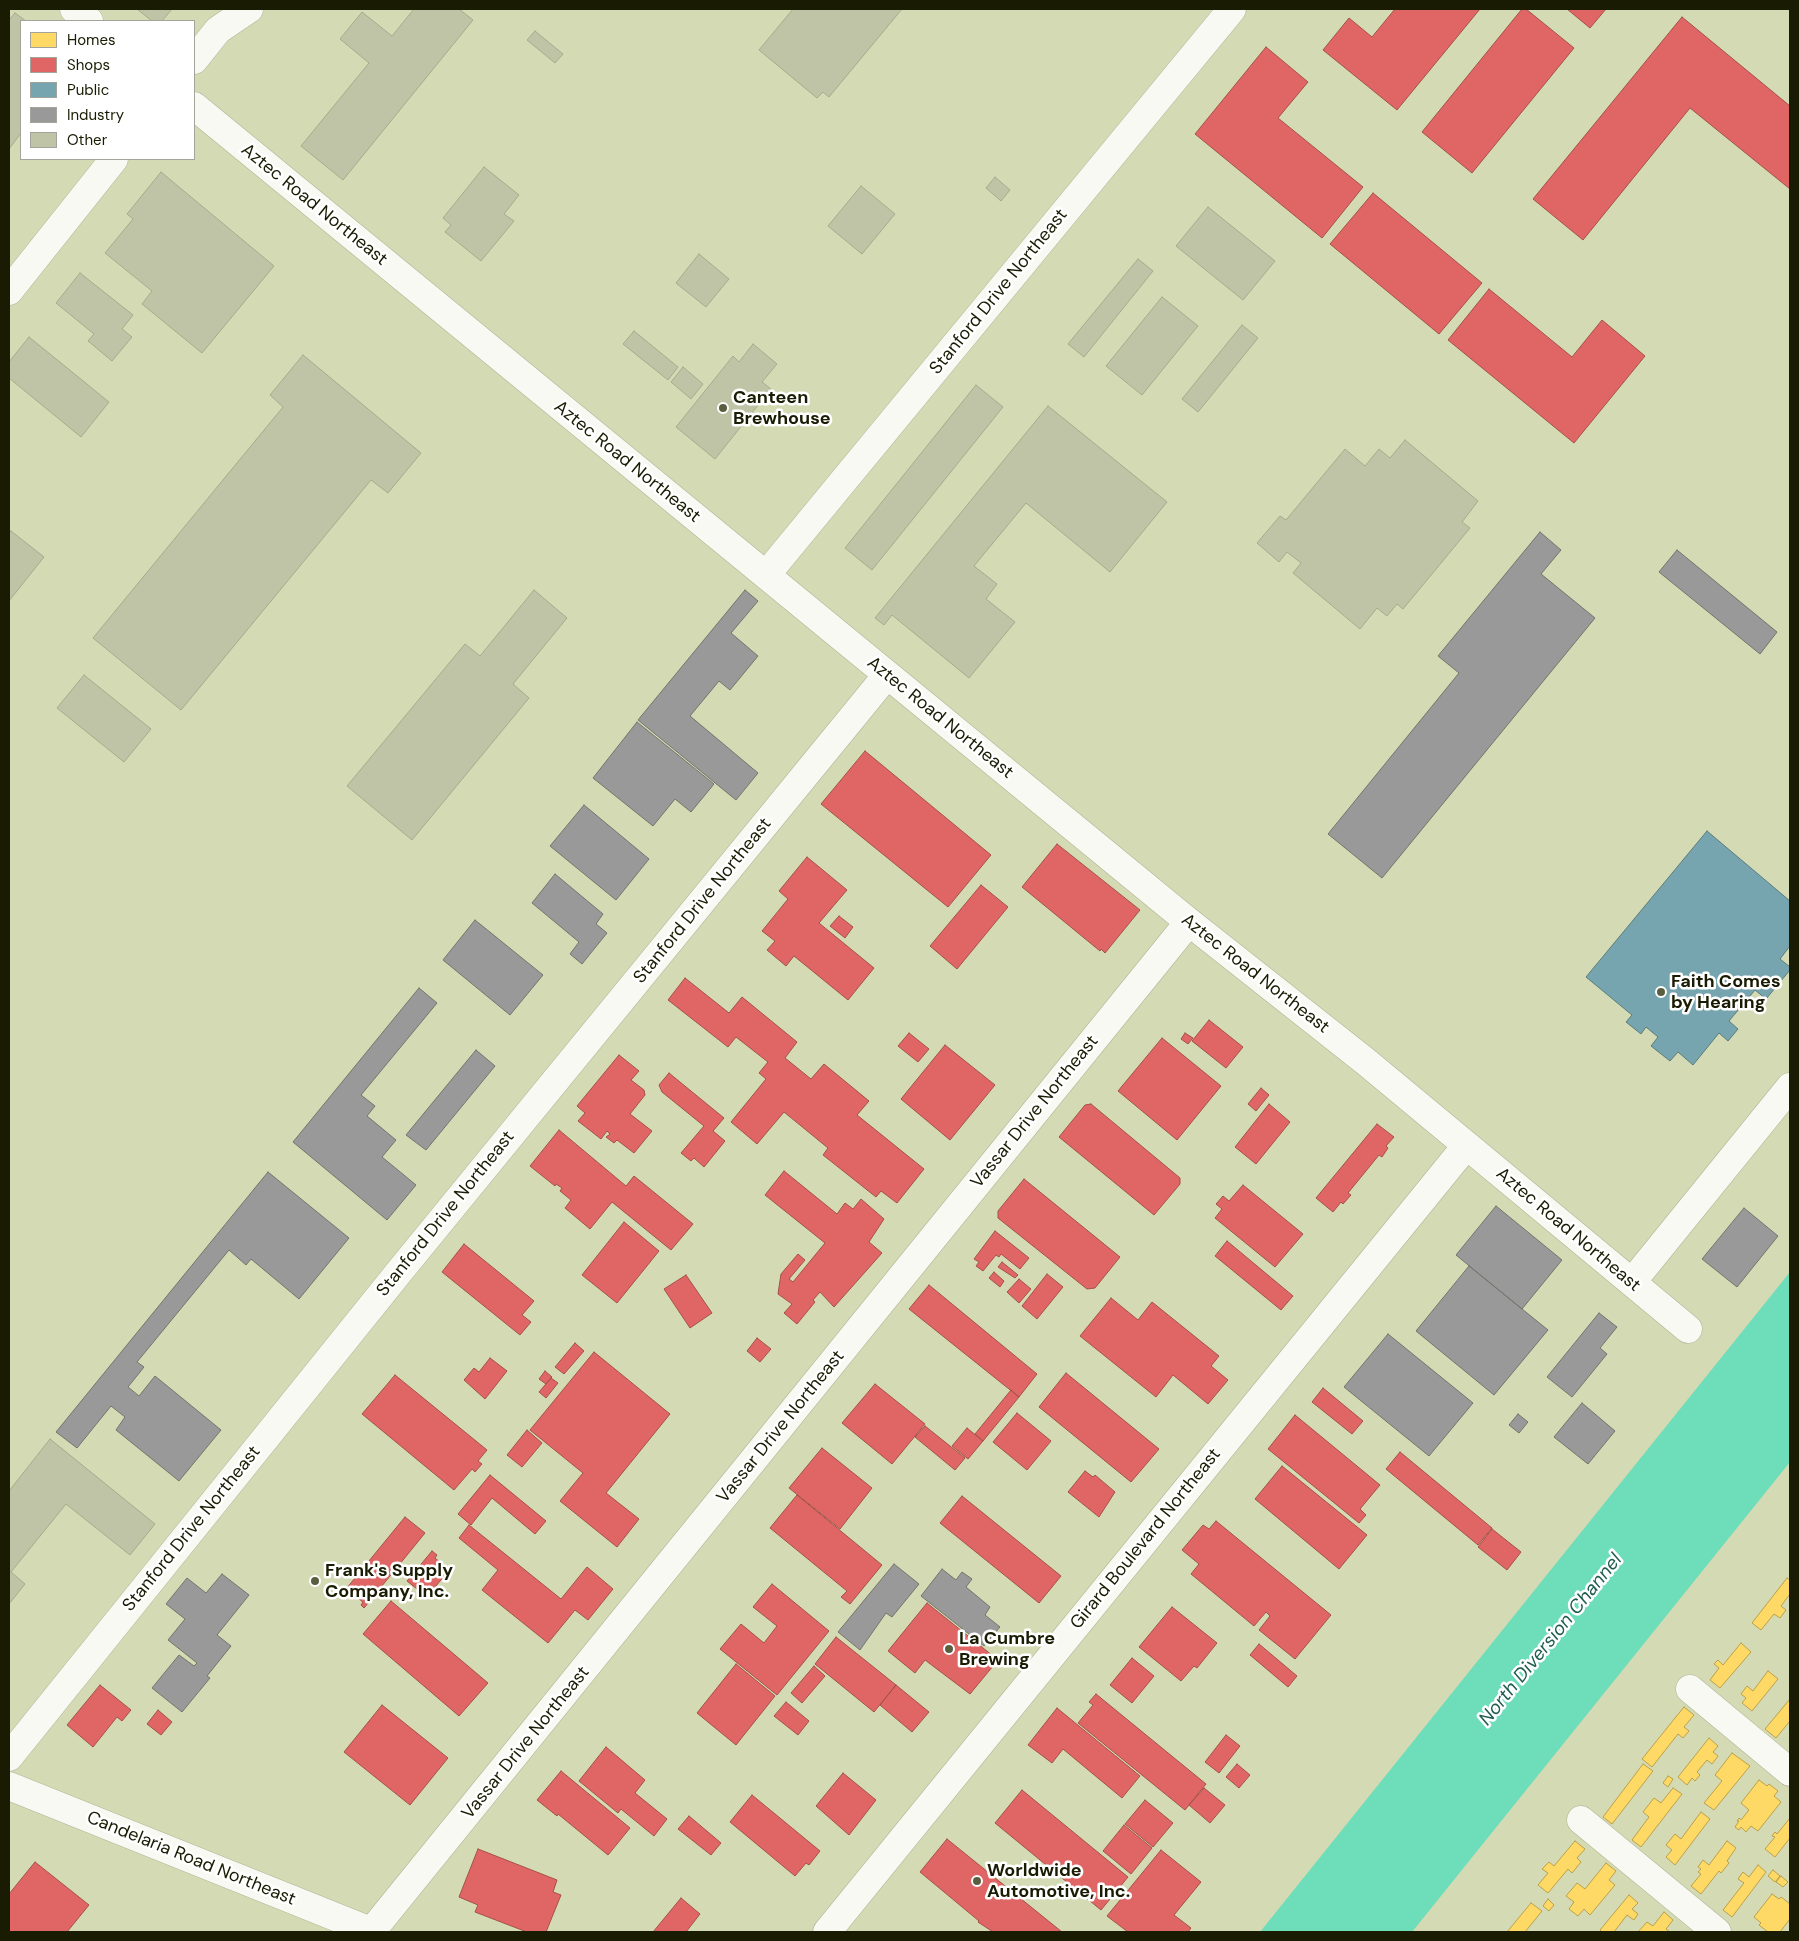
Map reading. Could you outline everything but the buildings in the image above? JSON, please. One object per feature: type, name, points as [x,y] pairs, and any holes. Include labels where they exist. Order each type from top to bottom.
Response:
[{"type":"street","points":[[74,9],[88,20]]},
{"type":"street","points":[[195,59],[218,30],[249,9]]},
{"type":"street","name":"Stanford Drive Northeast","points":[[766,575],[1232,9]]},
{"type":"street","name":"Aztec Road Northeast","points":[[195,107],[1189,922],[1365,1061],[1688,1329]]},
{"type":"street","points":[[9,291],[113,160]]},
{"type":"street","name":"Stanford Drive Northeast","points":[[9,1757],[399,1272],[887,675]]},
{"type":"street","name":"Vassar Drive Northeast","points":[[372,1932],[1189,922]]},
{"type":"street","points":[[1632,1282],[1790,1087]]},
{"type":"street","name":"Girard Boulevard Northeast","points":[[827,1932],[1466,1146]]},
{"type":"street","points":[[1690,1689],[1790,1772]]},
{"type":"street","name":"Candelaria Road Northeast","points":[[9,1786],[372,1932]]},
{"type":"street","points":[[1581,1820],[1717,1932]]},
{"type":"water","name":"North Diversion Channel","points":[[1790,1272],[1790,1462],[1412,1932],[1260,1932]]},
{"type":"place","name":"Canteen Brewhouse","points":[[723,408]]},
{"type":"place","name":"Faith Comes by Hearing","points":[[1661,992]]},
{"type":"place","name":"Frank's Supply Company, Inc.","points":[[315,1581]]},
{"type":"place","name":"La Cumbre Brewing","points":[[949,1649]]},
{"type":"place","name":"Worldwide Automotive, Inc.","points":[[977,1881]]}]
